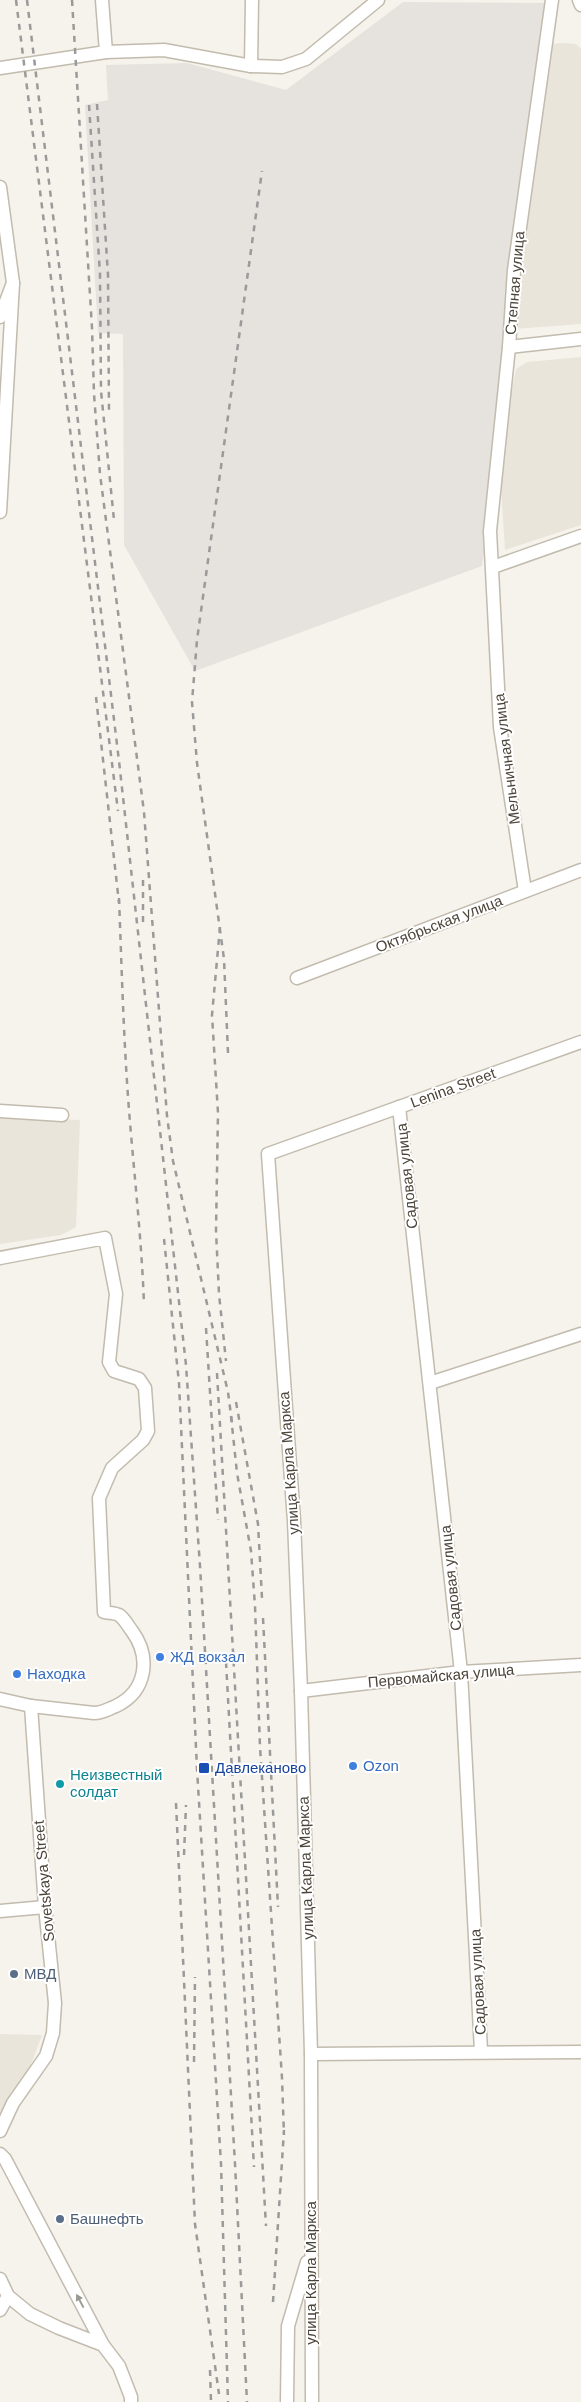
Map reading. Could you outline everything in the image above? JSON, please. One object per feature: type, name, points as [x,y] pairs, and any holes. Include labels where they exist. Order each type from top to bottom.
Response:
[{"type":"street","points":[[102,0],[106,52]]},
{"type":"street","points":[[251,66],[252,0]]},
{"type":"street","points":[[0,68],[106,52],[164,50],[251,66],[282,67],[306,59],[377,0]]},
{"type":"street","name":"Степная улица","points":[[493,567],[490,531],[509,347],[514,270],[552,0]]},
{"type":"street","points":[[579,0],[581,6]]},
{"type":"street","points":[[0,187],[13,283],[5,343],[0,512]]},
{"type":"street","points":[[0,317],[13,283]]},
{"type":"street","points":[[509,347],[581,339]]},
{"type":"street","points":[[493,567],[581,536]]},
{"type":"street","name":"Мельничная улица","points":[[493,567],[500,727],[525,891]]},
{"type":"street","name":"Октябрьская улица","points":[[296,978],[581,870]]},
{"type":"street","name":"Lenina Street","points":[[268,1154],[581,1042]]},
{"type":"street","name":"Садовая улица","points":[[399,1107],[461,1672],[481,2051]]},
{"type":"street","points":[[0,1112],[62,1115]]},
{"type":"street","name":"улица Карла Маркса","points":[[268,1154],[294,1521],[301,1691],[311,2054],[312,2402]]},
{"type":"street","points":[[0,1258],[105,1238],[116,1294],[109,1362],[114,1371],[139,1379],[145,1388],[148,1431],[143,1440],[112,1468],[99,1498],[104,1612],[119,1615],[139,1641],[144,1653],[145,1670],[136,1691],[123,1702],[102,1713],[31,1706],[0,1699]]},
{"type":"street","points":[[430,1383],[581,1334]]},
{"type":"street","name":"Первомайская улица","points":[[301,1691],[461,1672],[581,1666]]},
{"type":"street","name":"Sovetskaya Street","points":[[0,2131],[13,2103],[46,2056],[53,2033],[55,2004],[45,1907],[31,1706]]},
{"type":"street","points":[[0,1911],[45,1907]]},
{"type":"street","points":[[311,2054],[481,2051],[581,2052]]},
{"type":"street","points":[[0,2154],[5,2159],[103,2344],[119,2366],[131,2399]]},
{"type":"street","points":[[287,2402],[288,2326],[311,2248]]},
{"type":"street","points":[[0,2278],[8,2296],[30,2314],[59,2328],[103,2344]]},
{"type":"street","points":[[0,2310],[8,2296]]},
{"type":"shaded area","points":[[403,2],[548,3],[482,566],[195,671],[124,545],[123,334],[98,333],[85,105],[108,100],[106,65],[187,63],[286,90]]},
{"type":"shaded area","points":[[552,44],[576,44],[581,49],[581,324],[514,329],[519,268]]},
{"type":"shaded area","points":[[581,357],[581,525],[505,550],[499,456],[516,369],[527,362]]},
{"type":"shaded area","points":[[0,1117],[80,1120],[76,1227],[61,1235],[0,1244]]},
{"type":"shaded area","points":[[0,2034],[42,2035],[30,2067],[0,2114]]},
{"type":"railway","points":[[16,0],[118,811]]},
{"type":"railway","points":[[27,0],[119,761],[186,1365],[200,1566],[247,2402]]},
{"type":"railway","points":[[72,0],[100,474],[144,812],[167,1116],[173,1161],[228,1392],[232,1423]]},
{"type":"railway","points":[[97,104],[108,275],[109,412]]},
{"type":"railway","points":[[89,105],[100,274],[101,391],[114,520]]},
{"type":"railway","points":[[228,1053],[224,959],[197,763],[192,702],[197,640],[262,171]]},
{"type":"railway","points":[[96,697],[119,903]]},
{"type":"railway","points":[[143,880],[143,922]]},
{"type":"railway","points":[[119,898],[123,1016],[144,1305]]},
{"type":"railway","points":[[220,927],[212,1015],[218,1113],[216,1231],[219,1294],[226,1361]]},
{"type":"railway","points":[[164,1239],[179,1383],[197,1769],[221,2164],[228,2402]]},
{"type":"railway","points":[[206,1328],[218,1520]]},
{"type":"railway","points":[[217,1373],[266,2226]]},
{"type":"railway","points":[[236,1402],[258,1524],[262,1598]]},
{"type":"railway","points":[[231,1416],[237,1473],[251,1551],[260,1747],[282,2078],[284,2135]]},
{"type":"railway","points":[[263,1618],[278,1907]]},
{"type":"railway","points":[[226,1662],[254,2167]]},
{"type":"railway","points":[[176,1803],[195,2224],[219,2394]]},
{"type":"railway","points":[[184,1855],[186,1805]]},
{"type":"railway","points":[[194,2062],[195,1977]]},
{"type":"railway","points":[[273,2302],[284,2130]]},
{"type":"railway","points":[[210,2370],[211,2402]]},
{"type":"place","name":"ЖД вокзал","points":[[160,1657]]},
{"type":"place","name":"Находка","points":[[17,1674]]},
{"type":"place","name":"Ozon","points":[[353,1766]]},
{"type":"place","name":"Давлеканово","points":[[204,1768]]},
{"type":"place","name":"Неизвестный солдат","points":[[60,1784]]},
{"type":"place","name":"МВД","points":[[14,1974]]},
{"type":"place","name":"Башнефть","points":[[60,2219]]}]
